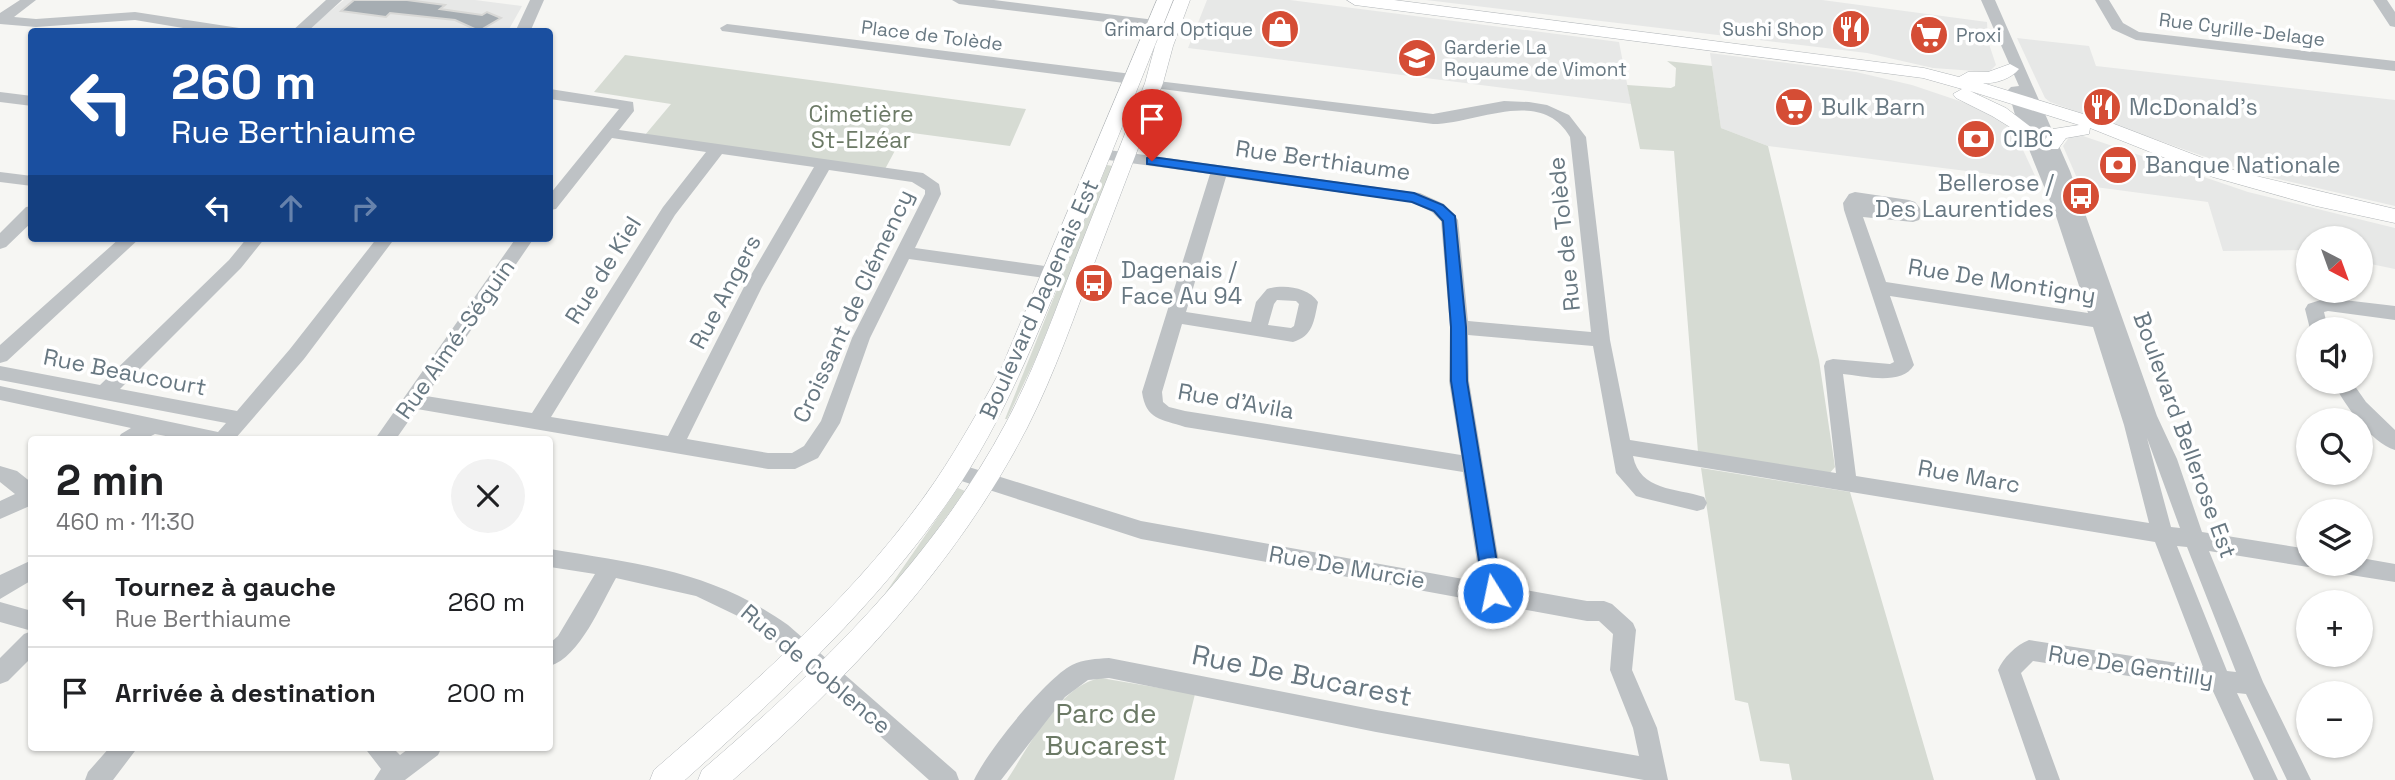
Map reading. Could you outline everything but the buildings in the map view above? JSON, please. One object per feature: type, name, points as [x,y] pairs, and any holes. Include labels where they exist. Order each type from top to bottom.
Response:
[{"type":"main road","name":"Boulevard Dagenais Est","points":[[664,780],[804,653],[880,574],[956,471],[997,402],[1165,0]]},
{"type":"main road","name":"Boulevard Dagenais Est","points":[[712,780],[829,675],[914,579],[984,480],[1040,376],[1156,79],[1164,46],[1182,0]]},
{"type":"main road","points":[[1156,79],[1180,44],[1199,0]]},
{"type":"main road","points":[[1355,0],[1930,74],[1996,77],[2010,60]]},
{"type":"main road","points":[[1834,60],[2027,107],[2082,130],[2234,177],[2395,216]]},
{"type":"main road","points":[[1930,74],[2027,107],[2150,142],[2234,177]]},
{"type":"main road","points":[[1953,90],[1995,110],[2031,134]]},
{"type":"main road","points":[[2050,145],[2060,133],[2082,130]]},
{"type":"street","points":[[0,20],[29,0]]},
{"type":"street","points":[[303,28],[335,0]]},
{"type":"street","points":[[521,0],[537,0],[524,28]]},
{"type":"street","points":[[959,0],[1155,24]]},
{"type":"street","points":[[1988,0],[2010,60],[2019,67],[2027,107]]},
{"type":"street","name":"Rue Cyrille-Delage","points":[[2102,0],[2117,26],[2133,35],[2395,66]]},
{"type":"street","points":[[2379,0],[2395,23]]},
{"type":"street","points":[[0,20],[36,23],[109,16],[166,20],[197,28]]},
{"type":"street","points":[[158,28],[166,20]]},
{"type":"street","name":"Place de Tolède","points":[[727,28],[1132,79]]},
{"type":"street","name":"Rue de Tolède","points":[[1156,79],[1433,119],[1449,120],[1502,106],[1558,114],[1571,123],[1578,137],[1601,340],[1626,473],[1643,490],[1698,503]]},
{"type":"street","points":[[553,94],[627,105],[626,111],[553,201]]},
{"type":"street","points":[[0,97],[28,100]]},
{"type":"street","name":"Boulevard Bellerose Est","points":[[2027,107],[2031,134],[2253,685],[2299,780]]},
{"type":"street","name":"Boulevard Bellerose Est","points":[[2027,107],[2050,145],[2075,207],[2163,536],[2220,681],[2266,780]]},
{"type":"street","name":"Croissant de Clémency","points":[[414,401],[768,461],[795,461],[811,452],[830,423],[861,338],[933,194],[933,188],[917,177],[609,133]]},
{"type":"street","name":"Rue de Kiel","points":[[537,422],[669,211],[718,148]]},
{"type":"street","name":"Rue Berthiaume","points":[[1101,154],[1414,197],[1438,208],[1450,220],[1459,327],[1459,381],[1493,593]]},
{"type":"street","name":"Rue Angers","points":[[674,445],[753,287],[824,164]]},
{"type":"street","name":"Rue d'Avila","points":[[1220,170],[1152,392],[1154,405],[1162,412],[1185,419],[1471,465]]},
{"type":"street","points":[[0,177],[28,180]]},
{"type":"street","points":[[1847,482],[1833,366],[1892,371],[1905,365],[1852,209]]},
{"type":"street","points":[[0,243],[28,215]]},
{"type":"street","points":[[0,356],[127,242]]},
{"type":"street","points":[[104,393],[235,264],[253,242]]},
{"type":"street","points":[[227,436],[297,354],[383,242]]},
{"type":"street","name":"Rue Aimé-Séguin","points":[[387,436],[522,242]]},
{"type":"street","points":[[903,252],[1052,273]]},
{"type":"street","name":"Rue De Montigny","points":[[1881,288],[2107,322]]},
{"type":"street","points":[[2317,317],[2315,309],[2327,304],[2395,313]]},
{"type":"street","points":[[1176,317],[1258,329]]},
{"type":"street","points":[[1459,327],[1601,340]]},
{"type":"street","name":"Rue Beaucourt","points":[[0,373],[242,419]]},
{"type":"street","points":[[0,393],[203,436]]},
{"type":"street","points":[[2348,394],[2364,414],[2395,442]]},
{"type":"street","points":[[134,436],[154,425]]},
{"type":"street","name":"Rue Marc","points":[[1620,446],[2296,556]]},
{"type":"street","name":"Rue De Murcie","points":[[956,471],[1141,530],[1587,611],[1604,611],[1625,630],[1621,670],[1645,728],[1655,775]]},
{"type":"street","points":[[0,474],[9,477],[28,493]]},
{"type":"street","points":[[0,511],[28,497]]},
{"type":"street","name":"Rue de Coblence","points":[[553,558],[694,583],[724,595],[764,619],[947,780]]},
{"type":"street","points":[[553,654],[566,643],[610,568]]},
{"type":"street","points":[[2373,570],[2395,573]]},
{"type":"street","points":[[0,590],[7,582],[28,571]]},
{"type":"street","points":[[0,612],[28,620]]},
{"type":"street","points":[[0,674],[28,645]]},
{"type":"street","name":"Rue De Gentilly","points":[[2048,780],[2009,670],[2029,650],[2253,685]]},
{"type":"street","name":"Rue De Bucarest","points":[[986,780],[1029,721],[1067,680],[1083,670],[1109,668],[1655,775]]},
{"type":"street","points":[[97,780],[122,751]]},
{"type":"street","points":[[378,751],[392,776],[424,751]]},
{"type":"shaded area","points":[[344,0],[475,0],[522,6],[510,28],[309,28]]},
{"type":"shaded area","points":[[1207,0],[1290,0],[1619,42],[1631,104],[1188,48]]},
{"type":"shaded area","points":[[1426,0],[1822,0],[1987,22],[1988,41],[1996,65],[1989,72],[1933,68],[1867,53]]},
{"type":"shaded area","points":[[2017,38],[2089,46],[2096,66],[2395,100],[2395,206],[2248,172],[2050,102],[2045,98]]},
{"type":"shaded area","points":[[1710,53],[1856,72],[1912,85],[1986,110],[2003,121],[2016,135],[2037,180],[1768,146],[1721,128]]},
{"type":"shaded area","points":[[2070,136],[2083,136],[2248,192],[2395,228],[2395,269],[2373,264],[2373,226],[2296,226],[2296,250],[2223,251],[2208,202],[2080,185],[2063,146]]},
{"type":"green space","name":"Cimetière St-Elzéar","points":[[625,55],[1026,109],[1010,146],[905,132],[884,171],[645,135],[671,104],[594,92]]},
{"type":"green space","points":[[1667,61],[1712,66],[1721,128],[1768,146],[1819,360],[1835,467],[1829,474],[1698,452],[1674,151],[1640,149],[1627,85],[1675,86],[1676,68]]},
{"type":"green space","points":[[1107,165],[1113,166],[1037,356],[1005,419]]},
{"type":"green space","points":[[1701,468],[1850,492],[1934,780],[1792,780],[1789,764],[1760,761],[1748,703],[1735,700]]},
{"type":"green space","points":[[958,488],[965,491],[911,566],[884,595]]},
{"type":"green space","name":"Parc de Bucarest","points":[[1101,678],[1195,694],[1174,780],[1007,780],[1035,735],[1059,704],[1086,683]]},
{"type":"place","name":"Grimard Optique","points":[[1280,29]]},
{"type":"place","name":"Sushi Shop","points":[[1851,29]]},
{"type":"place","name":"Proxi","points":[[1929,35]]},
{"type":"place","name":"Garderie La Royaume de Vimont","points":[[1417,58]]},
{"type":"place","name":"Bulk Barn","points":[[1794,107]]},
{"type":"place","name":"McDonald's","points":[[2102,107]]},
{"type":"place","name":"CIBC","points":[[1976,139]]},
{"type":"place","name":"Banque Nationale","points":[[2118,165]]},
{"type":"place","name":"Bellerose / Des Laurentides","points":[[2081,196]]},
{"type":"place","name":"Dagenais / Face Au 94","points":[[1094,283]]},
{"type":"route","points":[[1152,161],[1414,197],[1438,208],[1450,220],[1459,327],[1459,381],[1493,593]]}]
